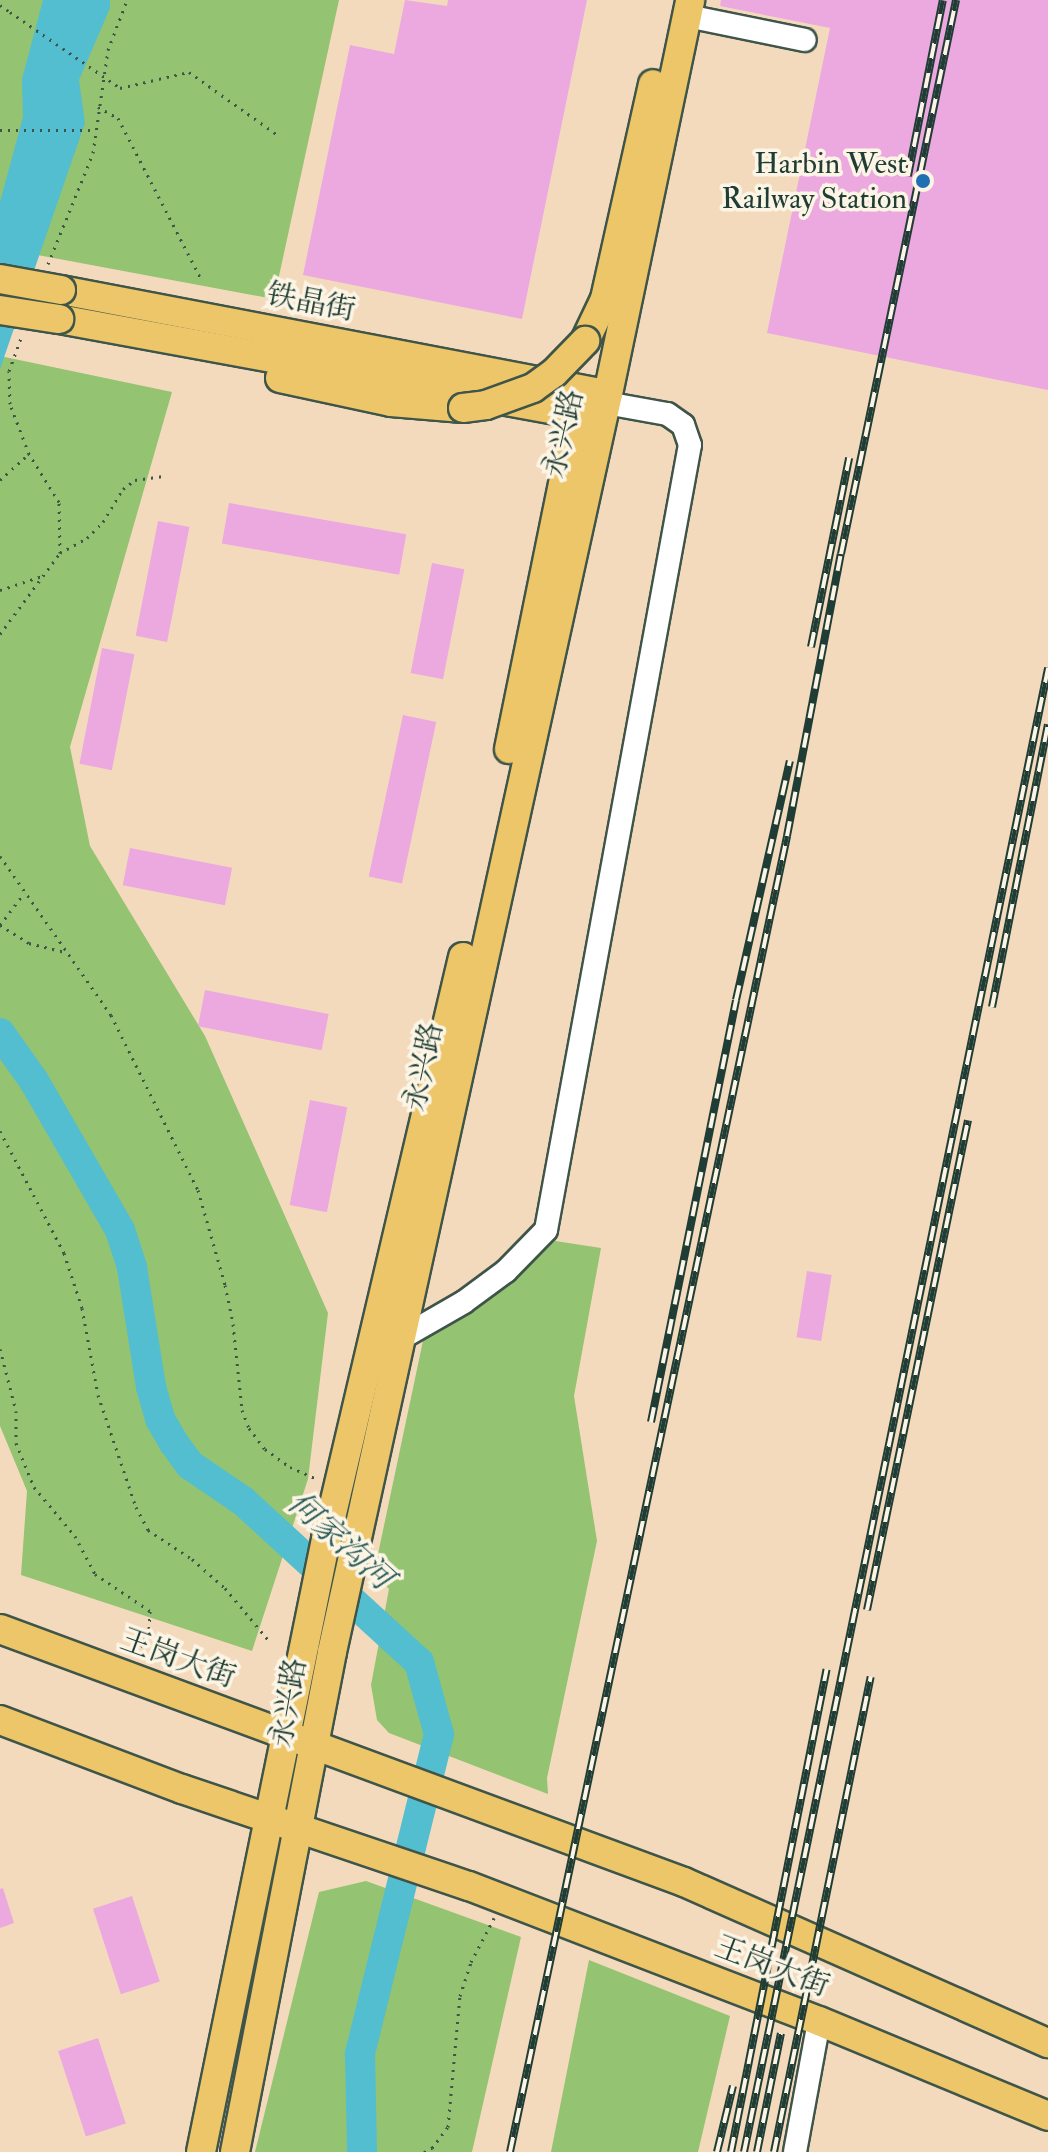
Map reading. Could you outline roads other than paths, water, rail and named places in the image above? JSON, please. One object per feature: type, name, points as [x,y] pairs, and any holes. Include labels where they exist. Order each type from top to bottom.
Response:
[{"type":"main road","points":[[12,322],[391,402],[463,408],[486,405],[533,388],[554,373],[585,341],[605,299],[683,5]]},
{"type":"main road","name":"永兴路","points":[[235,2152],[317,1745],[332,1652],[595,404],[683,5]]},
{"type":"main road","name":"铁晶街","points":[[0,279],[54,280],[595,404]]},
{"type":"main road","name":"铁晶街","points":[[0,310],[595,404]]},
{"type":"main road","name":"永兴路","points":[[201,2152],[326,1539],[595,404]]},
{"type":"main road","name":"王岗大街","points":[[0,1629],[485,1806],[699,1888],[1048,2043]]},
{"type":"main road","points":[[0,1720],[299,1827]]},
{"type":"main road","name":"王岗大街","points":[[299,1827],[469,1886],[819,2021],[1048,2116]]},
{"type":"lane","points":[[683,5],[805,40]]},
{"type":"lane","points":[[398,1340],[464,1302],[506,1271],[546,1230],[690,445],[683,425],[667,414],[595,404]]},
{"type":"lane","points":[[795,2152],[819,2021]]},
{"type":"water","points":[[43,0],[110,0],[110,8],[79,80],[85,123],[0,369],[0,202],[23,117],[22,79]]},
{"type":"waterway","name":"何家沟河","points":[[0,1033],[34,1081],[120,1230],[132,1268],[151,1387],[160,1419],[174,1443],[190,1465],[243,1501],[419,1662],[439,1734],[360,2054],[362,2152]]},
{"type":"railway","points":[[908,176],[943,0]]},
{"type":"railway","points":[[510,2152],[787,836],[841,554],[956,0]]},
{"type":"railway","points":[[811,647],[849,458]]},
{"type":"railway","points":[[744,2152],[1048,668]]},
{"type":"railway","points":[[992,1007],[1048,724]]},
{"type":"railway","points":[[651,1422],[736,1000],[790,761]]},
{"type":"railway","points":[[867,1610],[968,1120]]},
{"type":"railway","points":[[731,2152],[827,1669]]},
{"type":"railway","points":[[774,2152],[871,1677]]},
{"type":"railway","points":[[757,2152],[781,2033]]},
{"type":"railway","points":[[717,2152],[733,2086]]},
{"type":"place","name":"Harbin West Railway Station","points":[[923,181]]}]
